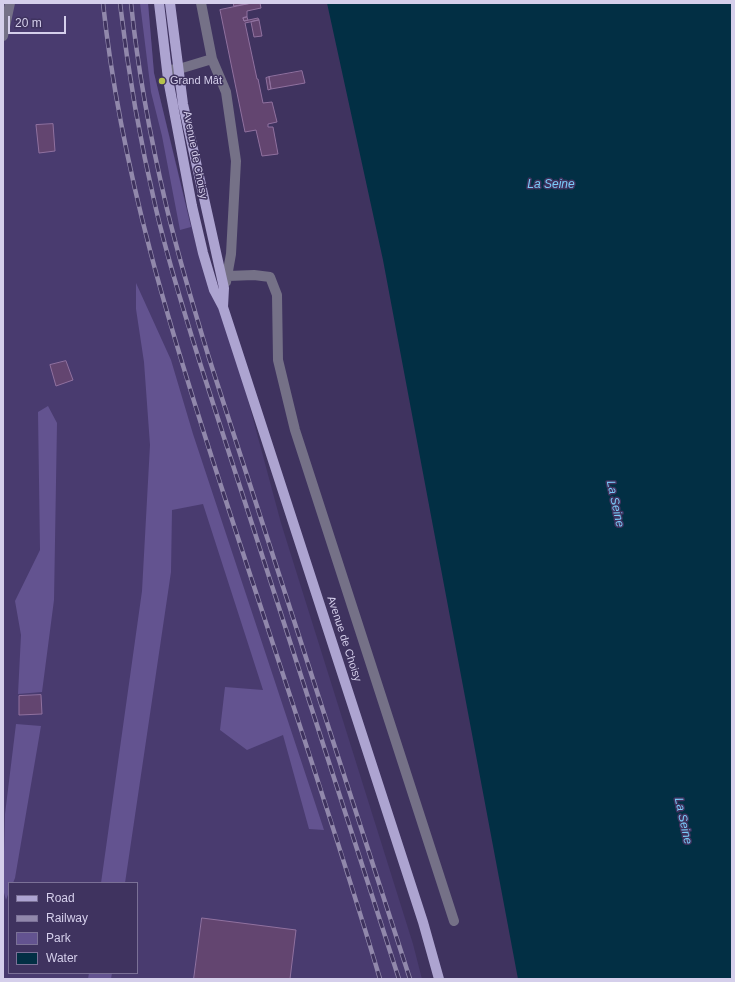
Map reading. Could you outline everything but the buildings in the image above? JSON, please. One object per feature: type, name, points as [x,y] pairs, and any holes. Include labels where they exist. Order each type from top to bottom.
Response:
[{"type":"main road","name":"Avenue de Choisy","points":[[159,3],[167,70],[192,206],[203,252],[214,290],[223,307],[423,922],[438,979]]},
{"type":"main road","name":"Avenue de Choisy","points":[[170,3],[183,104],[224,288],[223,307]]},
{"type":"street","points":[[3,36],[10,3]]},
{"type":"street","points":[[201,3],[212,59],[226,92],[236,161],[231,254],[228,276],[224,288]]},
{"type":"street","points":[[167,70],[178,69],[212,59]]},
{"type":"street","points":[[228,276],[254,275],[270,277],[277,295],[278,360],[295,430],[454,921]]},
{"type":"shaded area","points":[[3,3],[148,3],[154,73],[198,253],[223,307],[281,523],[413,944],[422,979],[3,979]]},
{"type":"green space","points":[[140,3],[148,3],[154,73],[191,227],[180,230],[162,136],[151,92]]},
{"type":"green space","points":[[136,283],[171,360],[193,434],[324,830],[309,829],[283,735],[247,750],[220,730],[225,687],[263,690],[203,504],[172,510],[171,572],[125,882],[101,882],[142,591],[150,445],[144,362],[136,309]]},
{"type":"green space","points":[[48,406],[57,423],[54,600],[42,692],[18,694],[21,635],[15,601],[40,550],[38,412]]},
{"type":"green space","points":[[16,724],[41,726],[15,878],[13,882],[8,882],[8,895],[6,900],[3,889],[5,814]]},
{"type":"green space","points":[[89,974],[112,974],[111,979],[88,979]]},
{"type":"water","name":"La Seine","points":[[327,3],[731,3],[732,5],[732,979],[518,979],[383,260]]},
{"type":"railway","points":[[103,3],[111,66],[122,129],[151,254],[168,315],[205,437],[324,798],[380,979]]},
{"type":"railway","points":[[120,3],[131,81],[150,183],[182,306],[399,979]]},
{"type":"railway","points":[[131,3],[137,55],[150,132],[167,209],[187,284],[209,358],[410,979]]},
{"type":"place","name":"Grand Mât","points":[[162,81]]}]
